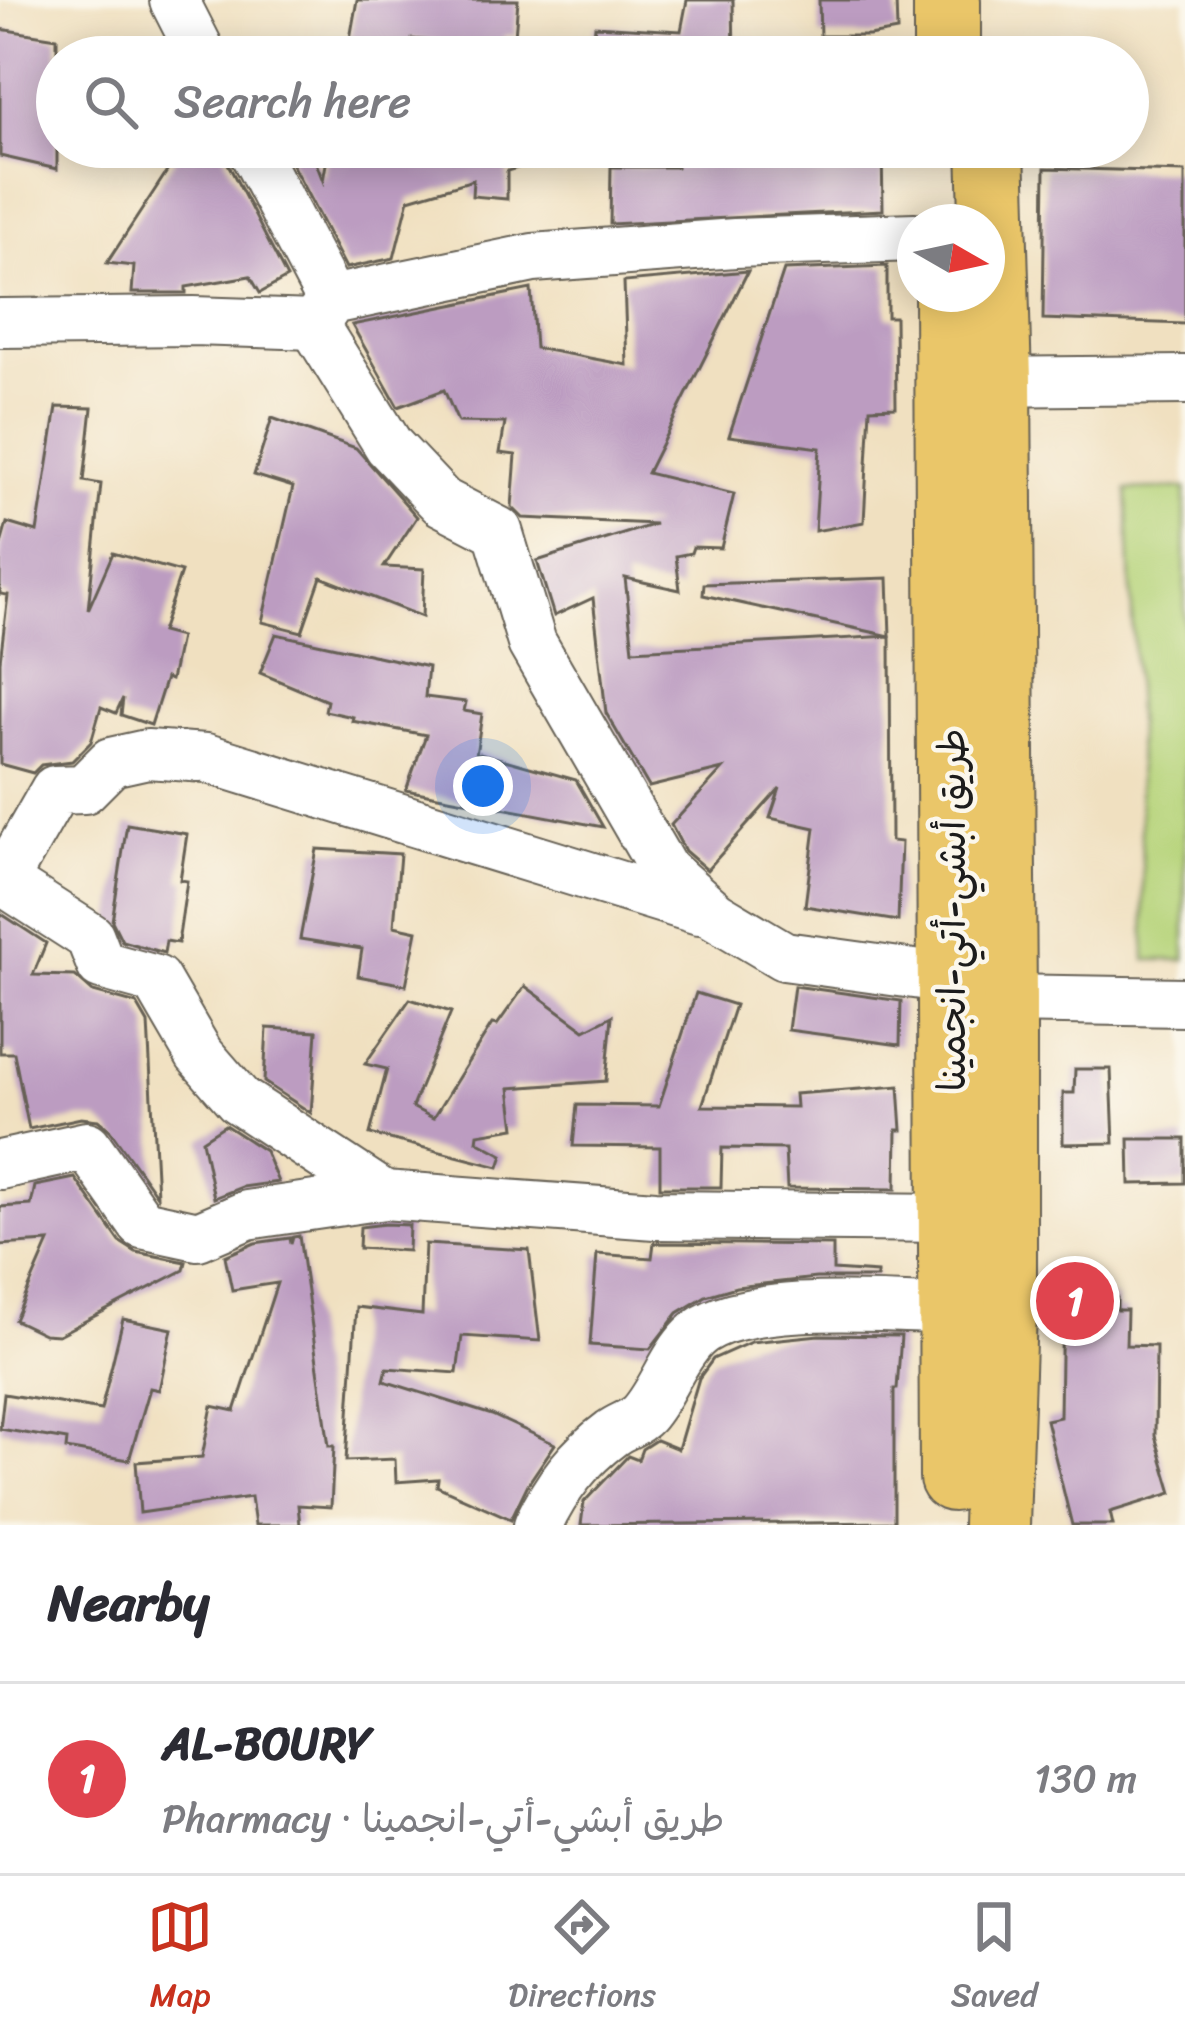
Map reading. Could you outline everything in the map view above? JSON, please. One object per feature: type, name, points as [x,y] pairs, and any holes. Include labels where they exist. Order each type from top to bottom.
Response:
[{"type":"highway","points":[[946,0],[947,36]]},
{"type":"highway","points":[[990,0],[990,36]]},
{"type":"highway","points":[[946,168],[946,204]]},
{"type":"highway","points":[[989,168],[974,382],[976,989],[1003,1311],[996,1525]]},
{"type":"highway","points":[[953,312],[974,382]]},
{"type":"highway","name":"طريق أبشي-أتي-انجمينا","points":[[952,1525],[952,1218],[976,989]]},
{"type":"street","points":[[174,0],[192,36]]},
{"type":"street","points":[[260,168],[389,446],[442,502],[498,531],[532,643],[663,868],[715,915],[784,956],[976,989],[1185,1002]]},
{"type":"street","points":[[0,323],[193,321],[323,312],[532,258],[735,243],[897,238]]},
{"type":"street","points":[[974,382],[1185,380]]},
{"type":"street","points":[[383,1195],[239,1100],[199,1054],[156,980],[101,965],[90,937],[1,880],[56,790],[84,788],[111,762],[147,754],[206,758],[715,915]]},
{"type":"street","points":[[0,1165],[87,1145],[142,1224],[199,1236],[247,1215],[383,1195],[655,1215],[952,1218]]},
{"type":"street","points":[[538,1525],[551,1497],[583,1455],[639,1418],[696,1334],[733,1318],[807,1306],[955,1310]]},
{"type":"green space","points":[[1185,488],[1185,960],[1146,960],[1127,490]]},
{"type":"building","points":[[357,0],[518,0],[515,36],[351,36]]},
{"type":"building","points":[[687,0],[733,0],[734,36],[594,36],[595,26],[681,31]]},
{"type":"building","points":[[819,0],[896,0],[897,31],[820,36]]},
{"type":"building","points":[[0,29],[44,36],[36,36],[36,164],[0,156]]},
{"type":"building","points":[[169,168],[230,168],[287,278],[260,293],[250,276],[186,287],[186,293],[132,293],[134,266],[107,263]]},
{"type":"building","points":[[294,168],[318,168],[323,181],[325,168],[517,168],[507,171],[507,199],[472,196],[473,180],[409,199],[394,258],[346,268]]},
{"type":"building","points":[[611,168],[882,168],[883,210],[610,224]]},
{"type":"building","points":[[1045,168],[1185,172],[1185,324],[1043,319]]},
{"type":"building","points":[[887,266],[887,317],[895,317],[896,407],[870,408],[864,522],[815,531],[820,448],[729,436],[784,270]]},
{"type":"building","points":[[748,271],[647,473],[734,494],[721,548],[693,547],[691,553],[676,556],[680,590],[625,578],[633,650],[890,636],[891,841],[901,842],[898,921],[805,906],[815,828],[770,818],[780,788],[707,870],[685,851],[671,825],[723,769],[649,787],[606,713],[593,598],[554,616],[537,561],[655,524],[523,518],[512,507],[516,455],[500,453],[505,423],[458,422],[444,390],[398,407],[352,325],[531,289],[535,348],[627,365],[624,282]]},
{"type":"building","points":[[57,407],[92,408],[84,481],[101,484],[88,610],[113,553],[181,572],[161,632],[180,637],[171,680],[166,678],[151,725],[121,715],[123,698],[116,713],[101,707],[91,742],[72,761],[41,765],[33,773],[0,764],[0,661],[8,595],[0,594],[0,548],[7,523],[37,532]]},
{"type":"building","points":[[272,418],[356,448],[417,517],[384,567],[424,569],[422,617],[321,577],[302,632],[262,622],[293,487],[254,475]]},
{"type":"building","points":[[888,578],[890,636],[703,595],[704,584]]},
{"type":"building","points":[[276,634],[428,667],[425,697],[466,702],[464,711],[482,714],[476,755],[576,780],[603,827],[406,790],[426,735],[325,711],[327,701],[260,673]]},
{"type":"building","points":[[127,824],[187,834],[180,880],[187,881],[178,943],[166,941],[164,953],[122,941],[112,921]]},
{"type":"building","points":[[317,849],[400,854],[394,926],[417,931],[406,985],[358,976],[362,949],[300,939]]},
{"type":"building","points":[[0,913],[46,943],[33,975],[75,976],[93,992],[137,1004],[148,1023],[157,1196],[98,1120],[81,1118],[29,1129],[14,1053],[0,1053]]},
{"type":"building","points":[[525,986],[585,1030],[612,1016],[606,1081],[510,1088],[515,1128],[478,1134],[477,1141],[503,1155],[499,1167],[370,1134],[387,1069],[365,1064],[410,999],[451,1012],[412,1107],[433,1118],[492,1024],[497,1025]]},
{"type":"building","points":[[794,986],[901,1001],[900,1045],[788,1030]]},
{"type":"building","points":[[696,993],[735,1005],[702,1106],[796,1107],[795,1094],[899,1086],[902,1130],[897,1130],[896,1189],[787,1188],[785,1149],[722,1148],[721,1187],[660,1187],[660,1147],[573,1146],[577,1105],[659,1106]]},
{"type":"building","points":[[267,1028],[317,1031],[311,1113],[264,1082]]},
{"type":"building","points":[[1075,1069],[1111,1069],[1114,1143],[1063,1144],[1063,1093],[1074,1093]]},
{"type":"building","points":[[225,1125],[265,1151],[278,1182],[242,1187],[214,1198],[202,1140]]},
{"type":"building","points":[[1129,1139],[1185,1139],[1185,1183],[1130,1184]]},
{"type":"building","points":[[75,1178],[120,1242],[136,1252],[186,1262],[184,1270],[58,1335],[44,1334],[15,1320],[49,1242],[0,1245],[0,1207],[31,1205],[35,1186]]},
{"type":"building","points":[[409,1225],[408,1251],[359,1248],[360,1227]]},
{"type":"building","points":[[299,1236],[329,1446],[334,1446],[331,1507],[298,1505],[300,1525],[255,1525],[251,1497],[140,1513],[136,1462],[202,1457],[212,1406],[235,1411],[277,1283],[232,1290],[225,1256],[255,1243],[290,1238],[291,1244]]},
{"type":"building","points":[[654,1243],[833,1245],[833,1270],[877,1273],[877,1278],[816,1278],[736,1287],[706,1296],[678,1313],[650,1349],[590,1345],[597,1254],[652,1258]]},
{"type":"building","points":[[425,1244],[529,1250],[540,1341],[462,1336],[457,1373],[387,1368],[384,1381],[492,1415],[555,1444],[511,1519],[437,1486],[438,1479],[396,1482],[395,1459],[346,1461],[356,1307],[422,1315]]},
{"type":"building","points":[[1062,1296],[1117,1298],[1117,1310],[1127,1310],[1126,1345],[1156,1346],[1155,1436],[1172,1493],[1110,1512],[1113,1525],[1072,1525],[1046,1420],[1060,1417]]},
{"type":"building","points":[[123,1319],[172,1329],[159,1390],[150,1388],[129,1460],[66,1449],[67,1440],[0,1429],[4,1394],[101,1410]]},
{"type":"building","points":[[819,1335],[901,1336],[894,1389],[894,1522],[581,1525],[584,1502],[628,1456],[638,1460],[642,1449],[656,1440],[678,1449],[699,1378],[713,1359],[751,1342]]},
{"type":"place","name":"AL-BOURY","points":[[1075,1301]]}]
